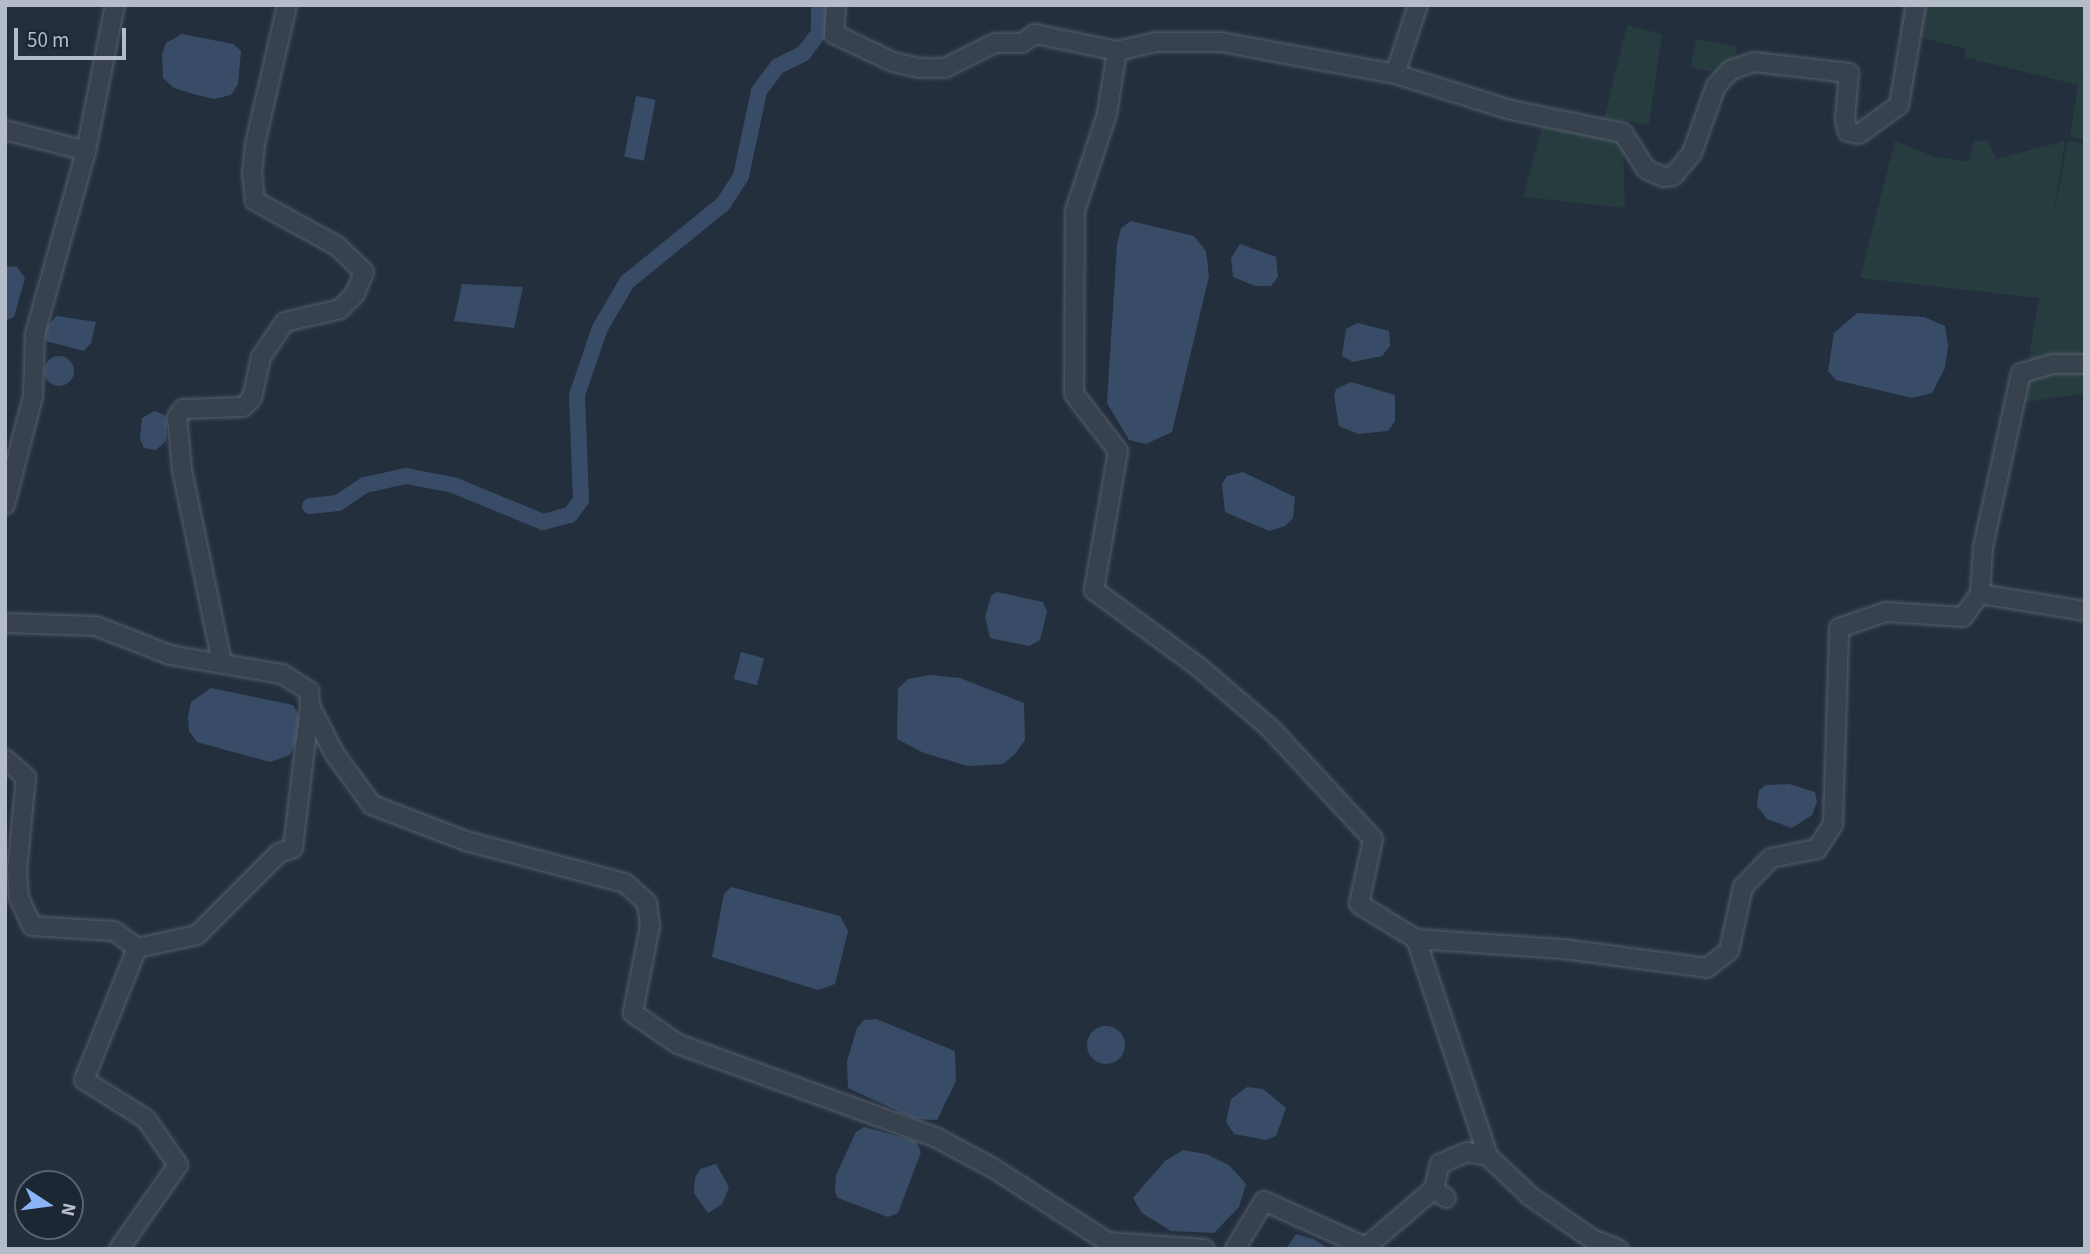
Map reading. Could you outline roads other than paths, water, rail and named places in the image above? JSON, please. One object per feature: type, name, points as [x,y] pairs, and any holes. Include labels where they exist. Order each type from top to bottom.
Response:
[{"type":"street","points":[[5,505],[33,396],[35,334],[86,151],[115,5]]},
{"type":"street","points":[[222,663],[182,469],[177,417],[183,409],[243,407],[252,398],[261,356],[285,322],[340,309],[355,294],[364,272],[337,246],[256,201],[251,174],[287,5]]},
{"type":"street","points":[[836,5],[834,34],[893,62],[919,68],[945,68],[995,43],[1022,43],[1035,34],[1117,51],[1156,42],[1221,43],[1395,74],[1511,110],[1623,133],[1646,169],[1673,176],[1692,153],[1716,86],[1731,70],[1754,62],[1849,73],[1845,120],[1848,132],[1859,134],[1899,105],[1916,5]]},
{"type":"street","points":[[1395,74],[1418,5]]},
{"type":"street","points":[[1117,51],[1107,114],[1075,211],[1074,394],[1118,451],[1094,590],[1200,668],[1270,728],[1373,839],[1359,904],[1416,939],[1563,949],[1707,968],[1730,951],[1743,887],[1771,858],[1817,849],[1833,824],[1839,628],[1886,612],[1963,617],[1980,594],[1983,547],[2021,373],[2053,364],[2085,364]]},
{"type":"street","points":[[5,130],[86,151]]},
{"type":"street","points":[[1980,594],[2085,611]]},
{"type":"street","points":[[5,623],[96,626],[170,655],[282,674],[309,691],[310,706],[293,848],[279,853],[197,935],[137,948],[114,931],[32,926],[19,898],[17,870],[26,777],[5,759]]},
{"type":"street","points":[[310,706],[334,752],[372,806],[466,841],[625,883],[647,903],[650,926],[633,1013],[678,1044],[937,1138],[993,1168],[1108,1242],[1205,1249]]},
{"type":"street","points":[[1416,939],[1488,1156],[1530,1196],[1592,1239],[1618,1249]]},
{"type":"street","points":[[119,1249],[178,1165],[146,1119],[84,1080],[137,948]]},
{"type":"street","points":[[1235,1249],[1264,1201],[1366,1247],[1440,1194],[1440,1164],[1467,1152],[1488,1156]]},
{"type":"water","points":[[182,34],[233,44],[241,51],[238,84],[231,95],[214,99],[197,95],[174,88],[163,78],[162,54],[166,43]]},
{"type":"water","points":[[636,96],[656,100],[644,161],[624,157]]},
{"type":"water","points":[[1131,221],[1194,236],[1206,251],[1209,276],[1172,432],[1146,444],[1129,440],[1107,403],[1117,244],[1121,228]]},
{"type":"water","points":[[1240,244],[1276,257],[1278,277],[1271,286],[1255,286],[1233,277],[1231,258]]},
{"type":"water","points":[[5,266],[17,267],[25,278],[14,317],[5,321]]},
{"type":"water","points":[[462,284],[523,287],[514,328],[454,321]]},
{"type":"water","points":[[1857,313],[1924,317],[1945,326],[1948,346],[1945,368],[1932,393],[1912,398],[1836,380],[1828,371],[1834,333]]},
{"type":"water","points":[[57,316],[96,322],[91,343],[84,351],[46,341],[45,328]]},
{"type":"water","points":[[1358,323],[1389,331],[1390,346],[1382,356],[1353,362],[1342,356],[1346,329]]},
{"type":"water","points":[[59,356],[70,360],[74,371],[70,382],[59,386],[48,382],[44,371],[48,360]]},
{"type":"water","points":[[1351,382],[1395,395],[1395,421],[1388,431],[1358,434],[1339,426],[1334,396],[1336,389]]},
{"type":"water","points":[[154,411],[165,415],[167,424],[166,441],[156,450],[144,448],[140,439],[142,418]]},
{"type":"water","points":[[1243,472],[1295,497],[1293,518],[1285,526],[1269,531],[1225,512],[1222,484],[1227,476]]},
{"type":"water","points":[[997,592],[1043,602],[1047,612],[1040,640],[1029,646],[990,638],[985,617],[991,596]]},
{"type":"water","points":[[741,652],[764,658],[757,685],[734,679]]},
{"type":"water","points":[[930,675],[960,678],[1024,703],[1025,740],[1015,754],[1003,764],[968,766],[924,753],[897,739],[898,689],[908,679]]},
{"type":"water","points":[[211,688],[293,705],[302,720],[301,733],[290,755],[270,762],[197,742],[189,731],[191,702]]},
{"type":"water","points":[[1789,784],[1815,792],[1817,802],[1812,815],[1792,828],[1767,819],[1757,806],[1759,790],[1766,785]]},
{"type":"water","points":[[731,887],[840,916],[848,931],[835,984],[818,990],[712,957],[724,894]]},
{"type":"water","points":[[876,1019],[955,1051],[956,1081],[937,1120],[915,1119],[848,1088],[847,1061],[857,1028],[864,1020]]},
{"type":"water","points":[[1106,1026],[1119,1032],[1125,1045],[1119,1058],[1106,1064],[1093,1058],[1087,1045],[1093,1032]]},
{"type":"water","points":[[1247,1087],[1263,1089],[1286,1108],[1276,1136],[1266,1140],[1234,1134],[1226,1122],[1231,1099]]},
{"type":"water","points":[[864,1127],[916,1141],[921,1152],[898,1213],[888,1217],[838,1198],[835,1192],[836,1175],[856,1132]]},
{"type":"water","points":[[1183,1150],[1206,1154],[1229,1165],[1246,1184],[1239,1207],[1214,1233],[1171,1231],[1142,1213],[1133,1198],[1165,1161]]},
{"type":"water","points":[[716,1164],[729,1187],[722,1204],[708,1213],[694,1193],[695,1178],[700,1169]]},
{"type":"water","points":[[1296,1234],[1313,1239],[1330,1249],[1286,1249]]},
{"type":"waterway","points":[[310,506],[338,503],[365,485],[406,476],[453,485],[543,522],[570,515],[581,500],[577,395],[600,328],[627,282],[723,204],[741,176],[759,91],[778,66],[803,54],[819,33],[819,5]]}]
